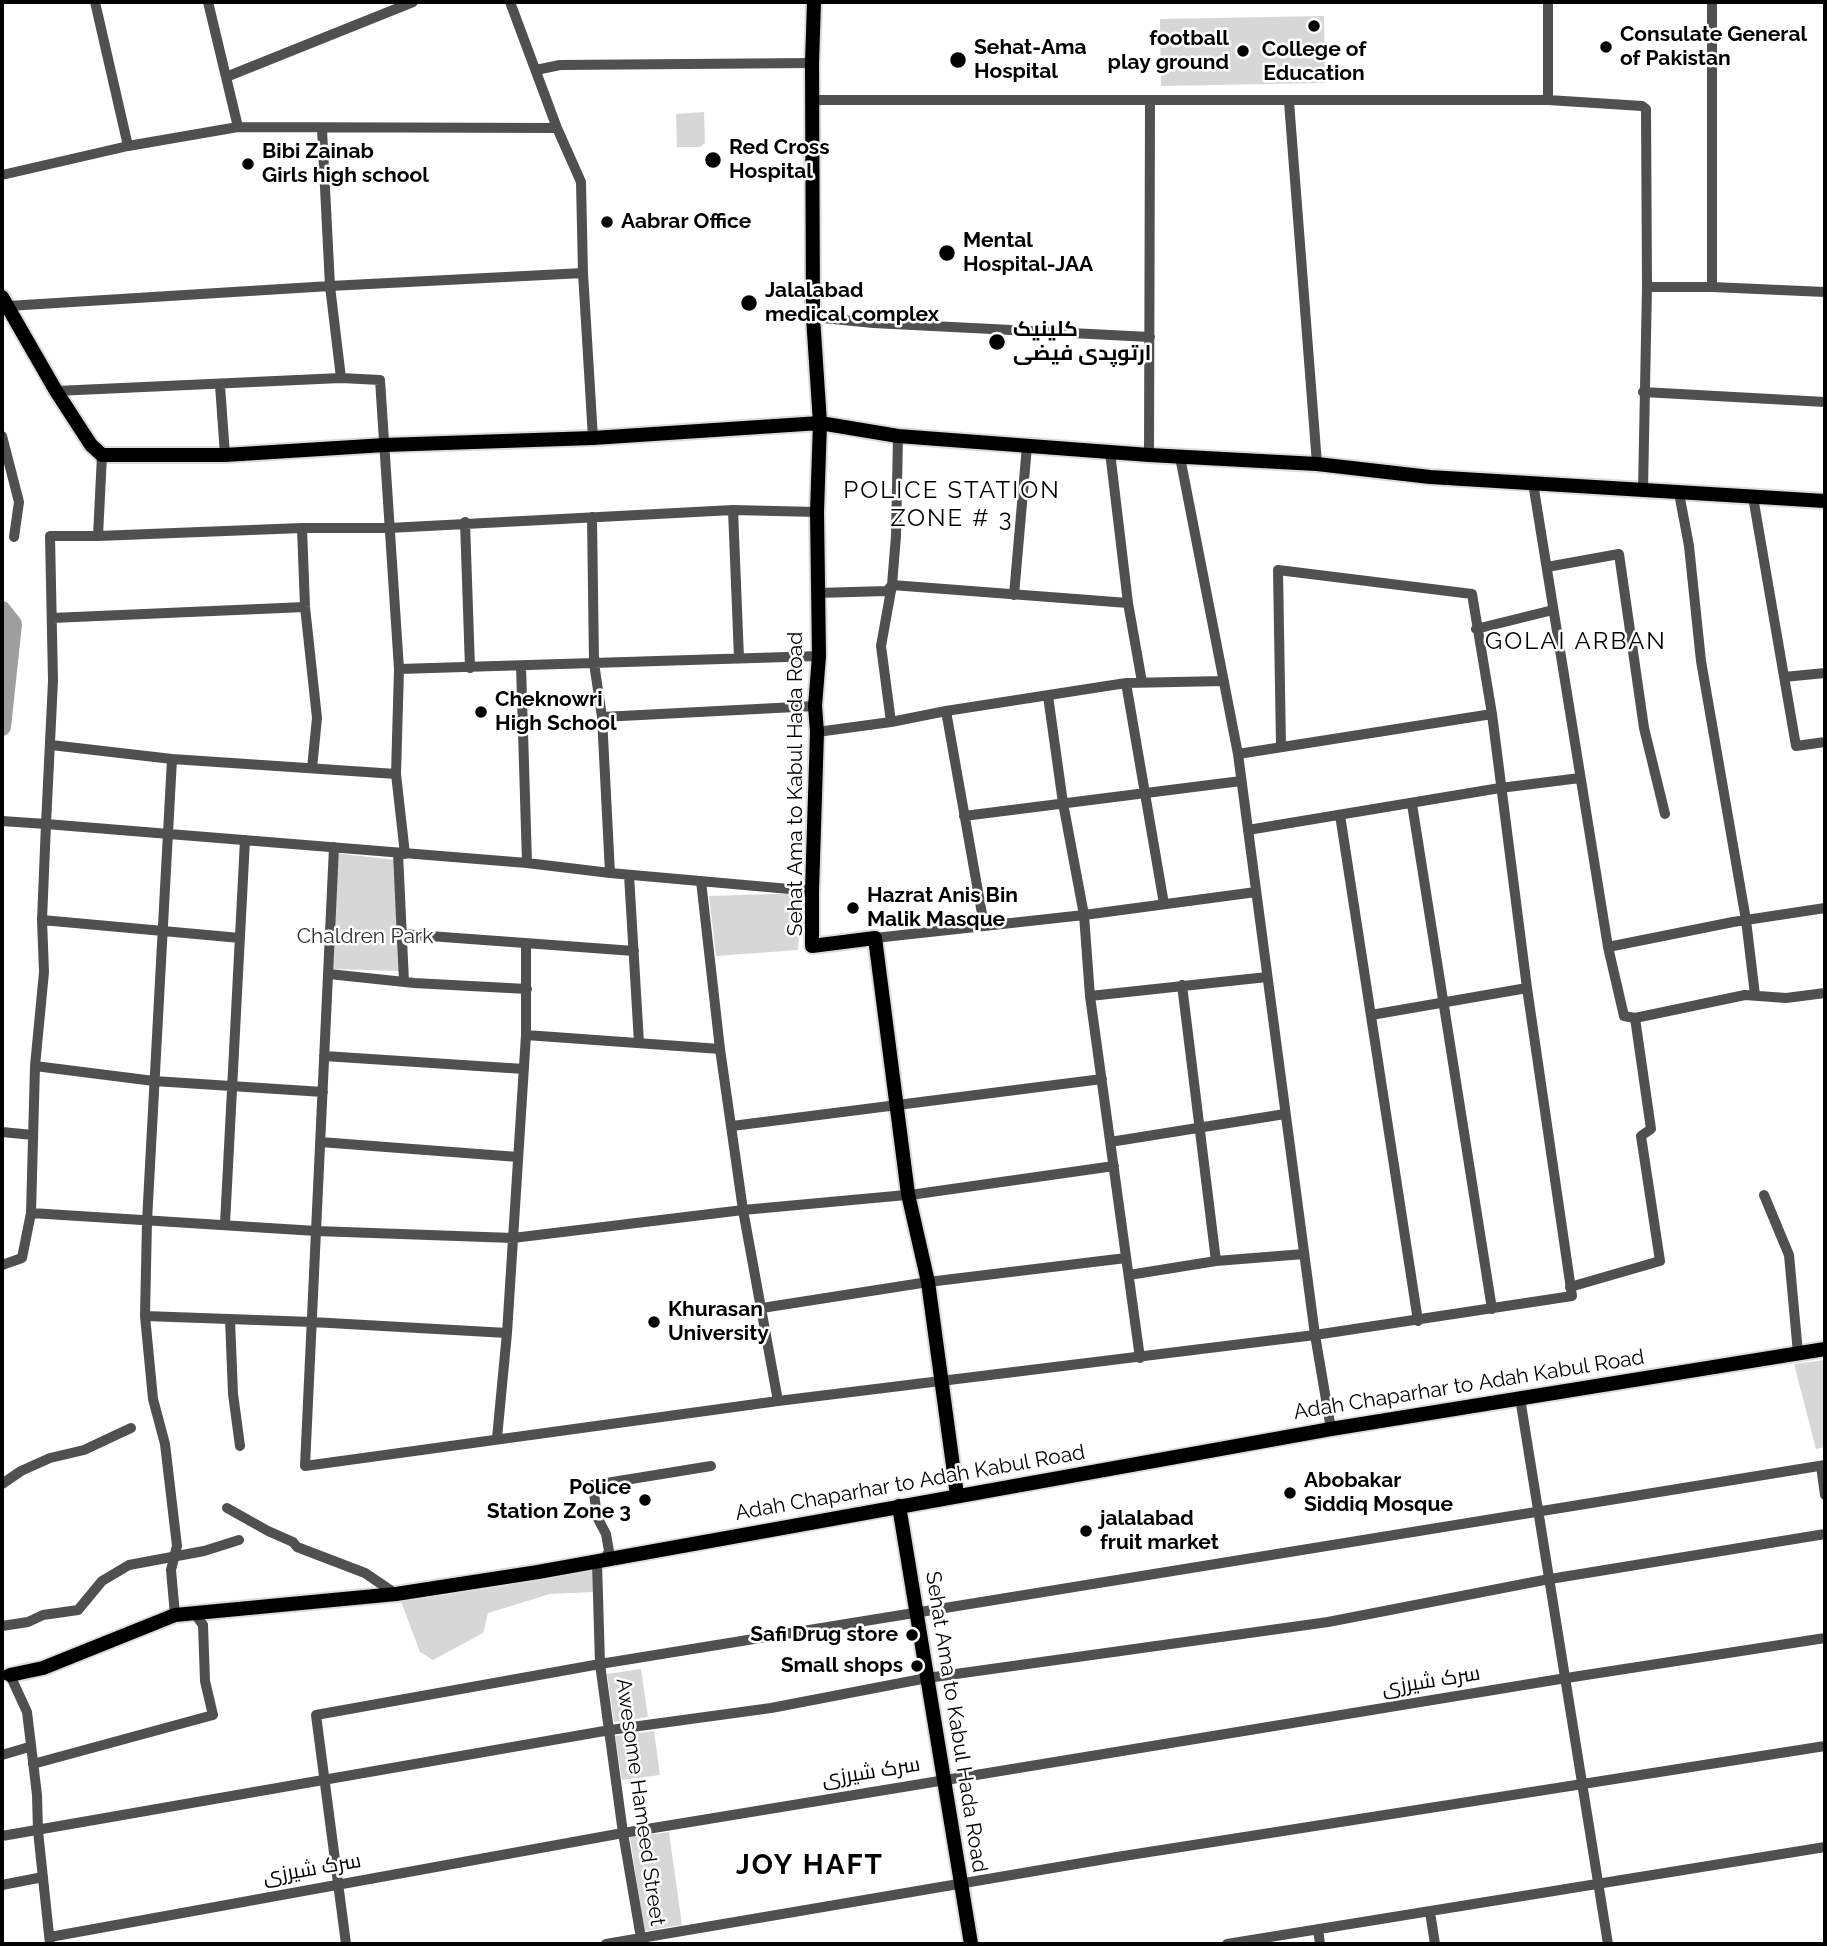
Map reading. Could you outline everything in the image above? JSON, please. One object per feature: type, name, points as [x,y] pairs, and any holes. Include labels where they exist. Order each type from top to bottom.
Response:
[{"type":"main road","name":"Sehat Ama to Kabul Hada Road","points":[[814,2],[811,63],[813,317],[820,423],[817,512],[819,656],[815,706],[817,732],[812,946],[875,938]]},
{"type":"main road","points":[[5,301],[56,391],[91,445],[102,455],[225,455],[385,445],[593,438],[820,423],[898,436],[1149,455],[1317,464],[1430,477],[1825,502]]},
{"type":"main road","points":[[875,938],[908,1194],[928,1282],[957,1495]]},
{"type":"main road","name":"Adah Chaparhar to Adah Kabul Road","points":[[6,1675],[43,1668],[175,1615],[396,1594],[601,1561],[1331,1429],[1825,1349]]},
{"type":"main road","name":"Sehat Ama to Kabul Hada Road","points":[[899,1506],[971,1944]]},
{"type":"street","points":[[95,2],[128,146]]},
{"type":"street","points":[[208,2],[237,127]]},
{"type":"street","points":[[226,77],[413,2]]},
{"type":"street","points":[[510,2],[580,182],[593,438]]},
{"type":"street","points":[[1548,2],[1548,100]]},
{"type":"street","points":[[1712,2],[1712,287]]},
{"type":"street","points":[[536,70],[560,65],[811,63]]},
{"type":"street","points":[[812,100],[1548,100],[1645,107],[1647,287],[1643,490]]},
{"type":"street","points":[[1149,455],[1150,101]]},
{"type":"street","points":[[1289,102],[1317,464]]},
{"type":"street","points":[[2,175],[128,146],[237,127],[557,128]]},
{"type":"street","points":[[322,129],[330,286],[341,378]]},
{"type":"street","points":[[5,301],[583,273]]},
{"type":"street","points":[[1647,287],[1825,292]]},
{"type":"street","points":[[813,317],[873,323],[1150,337]]},
{"type":"street","points":[[56,391],[341,378],[380,380],[399,669],[396,774],[402,854],[404,982]]},
{"type":"street","points":[[220,385],[225,455]]},
{"type":"street","points":[[1643,392],[1825,402]]},
{"type":"street","points":[[2,436],[19,502],[14,537]]},
{"type":"street","points":[[891,722],[881,646],[892,585],[896,536],[898,436]]},
{"type":"street","points":[[1014,595],[1027,446]]},
{"type":"street","points":[[1110,452],[1128,603],[1142,682]]},
{"type":"street","points":[[98,536],[102,455]]},
{"type":"street","points":[[1180,457],[1238,754],[1315,1335],[1331,1429]]},
{"type":"street","points":[[1534,483],[1608,947],[1624,1016],[1635,1018],[1745,995],[1786,998],[1825,993]]},
{"type":"street","points":[[1679,493],[1689,546],[1701,661],[1746,920],[1755,995]]},
{"type":"street","points":[[1753,497],[1796,746],[1825,742]]},
{"type":"street","points":[[733,510],[738,658]]},
{"type":"street","points":[[2,1265],[22,1258],[31,1213],[35,1066],[44,972],[42,920],[53,681],[50,536],[390,528],[733,510],[817,512]]},
{"type":"street","points":[[592,517],[594,663],[602,717],[610,873]]},
{"type":"street","points":[[465,522],[470,668]]},
{"type":"street","points":[[302,528],[305,607],[317,718],[312,768]]},
{"type":"street","points":[[1547,567],[1619,554],[1644,728],[1665,814]]},
{"type":"street","points":[[334,848],[305,1466],[778,1401],[1315,1335],[1572,1296],[1527,988],[1492,714],[1472,594],[1278,570],[1281,746]]},
{"type":"street","points":[[817,593],[887,590],[892,585],[1128,603]]},
{"type":"street","points":[[52,618],[305,607]]},
{"type":"street","points":[[1476,629],[1553,610]]},
{"type":"street","points":[[399,669],[819,656]]},
{"type":"street","points":[[521,666],[527,863]]},
{"type":"street","points":[[1784,677],[1825,673]]},
{"type":"street","points":[[817,732],[1126,683],[1224,681]]},
{"type":"street","points":[[1126,683],[1164,904]]},
{"type":"street","points":[[1048,695],[1063,803],[1084,915],[1090,996],[1140,1358]]},
{"type":"street","points":[[602,717],[815,706]]},
{"type":"street","points":[[946,711],[984,925]]},
{"type":"street","points":[[1238,754],[1492,714]]},
{"type":"street","points":[[51,745],[172,758],[396,774]]},
{"type":"street","points":[[172,758],[146,1221],[145,1316],[153,1399],[165,1444],[177,1546],[172,1570],[175,1615]]},
{"type":"street","points":[[1248,830],[1500,788],[1580,778]]},
{"type":"street","points":[[964,816],[1241,781]]},
{"type":"street","points":[[1412,804],[1492,1309]]},
{"type":"street","points":[[1340,815],[1418,1321]]},
{"type":"street","points":[[2,821],[168,832],[527,863],[812,891]]},
{"type":"street","points":[[225,1224],[245,840]]},
{"type":"street","points":[[629,875],[639,1043]]},
{"type":"street","points":[[701,881],[720,1049],[743,1210],[778,1401]]},
{"type":"street","points":[[875,938],[1084,915],[1256,892]]},
{"type":"street","points":[[1608,947],[1746,920],[1825,908]]},
{"type":"street","points":[[42,920],[240,937]]},
{"type":"street","points":[[402,934],[634,951]]},
{"type":"street","points":[[497,1438],[507,1333],[526,1035],[526,945]]},
{"type":"street","points":[[329,974],[404,982],[527,989]]},
{"type":"street","points":[[1090,996],[1267,977]]},
{"type":"street","points":[[1182,985],[1216,1261]]},
{"type":"street","points":[[1371,1015],[1527,988]]},
{"type":"street","points":[[1570,1287],[1660,1261],[1641,1136],[1651,1129],[1635,1018]]},
{"type":"street","points":[[526,1035],[720,1049]]},
{"type":"street","points":[[324,1056],[524,1069]]},
{"type":"street","points":[[35,1066],[154,1081],[323,1092]]},
{"type":"street","points":[[732,1126],[1102,1079]]},
{"type":"street","points":[[1110,1142],[1285,1114]]},
{"type":"street","points":[[2,1132],[33,1135]]},
{"type":"street","points":[[320,1142],[518,1157]]},
{"type":"street","points":[[31,1213],[316,1231],[513,1238],[743,1210],[908,1194],[1114,1166]]},
{"type":"street","points":[[1764,1195],[1788,1255],[1798,1353]]},
{"type":"street","points":[[1129,1275],[1216,1261],[1304,1254]]},
{"type":"street","points":[[762,1308],[928,1282],[1126,1258]]},
{"type":"street","points":[[145,1316],[507,1333]]},
{"type":"street","points":[[230,1319],[233,1394],[240,1446]]},
{"type":"street","points":[[1517,1398],[1581,1784],[1603,1944]]},
{"type":"street","points":[[2,1484],[21,1471],[50,1458],[84,1450],[131,1428]]},
{"type":"street","name":"Awesome Hameed Street","points":[[641,1941],[600,1664],[601,1561],[609,1552],[590,1486],[711,1466]]},
{"type":"street","points":[[346,1944],[316,1715],[600,1664],[1823,1466],[1825,1495]]},
{"type":"street","points":[[228,1508],[303,1550],[365,1573],[396,1594]]},
{"type":"street","points":[[2,1836],[324,1782],[610,1730],[771,1708],[928,1678],[1328,1622],[1547,1579],[1825,1534]]},
{"type":"street","points":[[2,1626],[28,1622],[43,1615],[78,1610],[102,1581],[129,1565],[204,1551],[239,1540]]},
{"type":"street","points":[[33,1764],[212,1716],[205,1681],[203,1625],[195,1614]]},
{"type":"street","name":"سرک شیرزی","points":[[50,1940],[338,1883],[623,1833],[1825,1638]]},
{"type":"street","points":[[6,1675],[27,1712],[50,1940]]},
{"type":"street","points":[[606,1944],[641,1941],[962,1883],[1825,1746]]},
{"type":"street","points":[[2,1755],[29,1747]]},
{"type":"street","points":[[1227,1944],[1825,1847]]},
{"type":"street","points":[[2,1885],[43,1877]]},
{"type":"street","points":[[1596,1885],[1608,1944]]},
{"type":"street","points":[[1430,1912],[1435,1944]]},
{"type":"street","points":[[1318,1929],[1320,1944]]},
{"type":"green space","name":"football play ground","points":[[1324,16],[1325,83],[1161,86],[1160,19]]},
{"type":"green space","points":[[704,112],[705,143],[700,147],[677,147],[676,114]]},
{"type":"green space","name":"Chaldren Park","points":[[335,853],[395,860],[400,971],[332,969]]},
{"type":"green space","points":[[802,893],[798,950],[716,956],[709,896]]},
{"type":"green space","points":[[1825,1360],[1825,1447],[1816,1449],[1794,1364]]},
{"type":"green space","points":[[593,1569],[595,1592],[550,1594],[488,1613],[483,1633],[433,1660],[420,1652],[400,1599]]},
{"type":"green space","points":[[641,1669],[648,1717],[614,1722],[607,1674]]},
{"type":"green space","points":[[654,1731],[660,1775],[622,1780],[615,1736]]},
{"type":"green space","points":[[669,1832],[682,1925],[644,1931],[630,1837]]},
{"type":"waterway","points":[[2,610],[13,624],[2,727]]},
{"type":"place","name":"College of Education","points":[[1314,26]]},
{"type":"place","name":"Consulate General of Pakistan","points":[[1606,47]]},
{"type":"place","name":"football play ground","points":[[1243,51]]},
{"type":"place","name":"Sehat-Ama Hospital","points":[[958,60]]},
{"type":"place","name":"Red Cross Hospital","points":[[713,160]]},
{"type":"place","name":"Bibi Zainab Girls high school","points":[[248,164]]},
{"type":"place","name":"Aabrar Office","points":[[607,222]]},
{"type":"place","name":"Mental Hospital-JAA","points":[[947,253]]},
{"type":"place","name":"Jalalabad medical complex","points":[[749,303]]},
{"type":"place","name":"کلینیک ارتوپدی فیضی","points":[[997,342]]},
{"type":"place","name":"Cheknowri High School","points":[[481,712]]},
{"type":"place","name":"Hazrat Anis Bin Malik Masque","points":[[853,908]]},
{"type":"place","name":"Khurasan University","points":[[654,1322]]},
{"type":"place","name":"Abobakar Siddiq Mosque","points":[[1290,1493]]},
{"type":"place","name":"Police Station Zone 3","points":[[645,1500]]},
{"type":"place","name":"jalalabad fruit market","points":[[1086,1531]]},
{"type":"place","name":"Safi Drug store","points":[[912,1635]]},
{"type":"place","name":"Small shops","points":[[917,1666]]},
{"type":"district","name":"POLICE STATION ZONE # 3","points":[[952,505]]},
{"type":"district","name":"GOLAI ARBAN","points":[[1576,642]]},
{"type":"district","name":"JOY HAFT","points":[[810,1866]]}]
